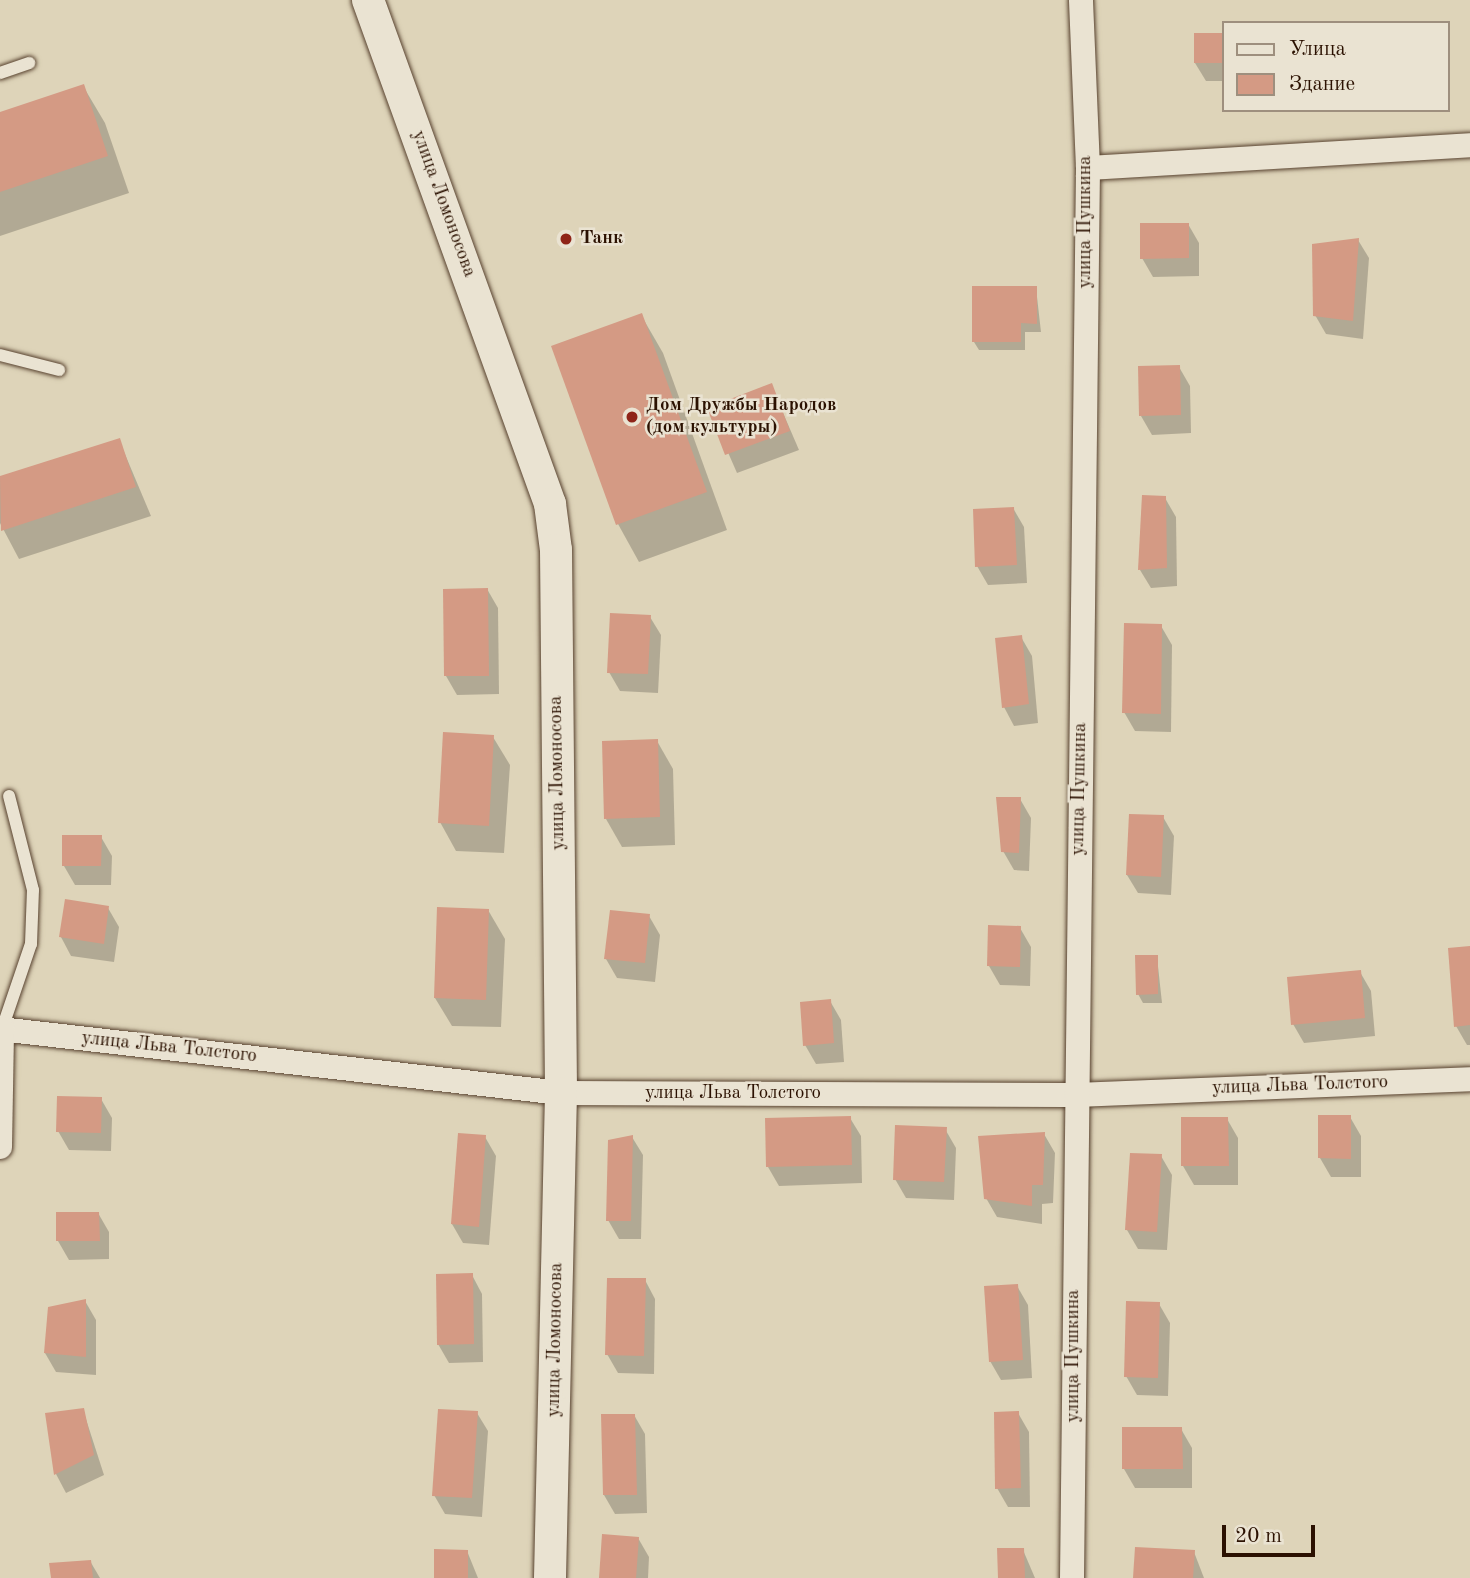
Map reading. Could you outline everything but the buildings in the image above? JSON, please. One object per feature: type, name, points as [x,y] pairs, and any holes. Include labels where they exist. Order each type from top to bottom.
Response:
[{"type":"street","name":"улица Ломоносова","points":[[368,0],[550,504],[556,550],[561,1093],[550,1578]]},
{"type":"street","name":"улица Пушкина","points":[[1072,1578],[1088,168],[1081,0]]},
{"type":"street","points":[[1088,168],[1470,145]]},
{"type":"street","name":"улица Льва Толстого","points":[[1,1030],[561,1093],[1076,1095],[1470,1079]]},
{"type":"street","points":[[0,1147],[1,1030]]},
{"type":"lane","points":[[0,73],[29,63]]},
{"type":"lane","points":[[0,355],[59,370]]},
{"type":"lane","points":[[1,1030],[31,944],[33,890],[9,796]]},
{"type":"place","name":"Танк","points":[[566,239]]},
{"type":"place","name":"Дом Дружбы Народов (дом культуры)","points":[[632,417]]}]
